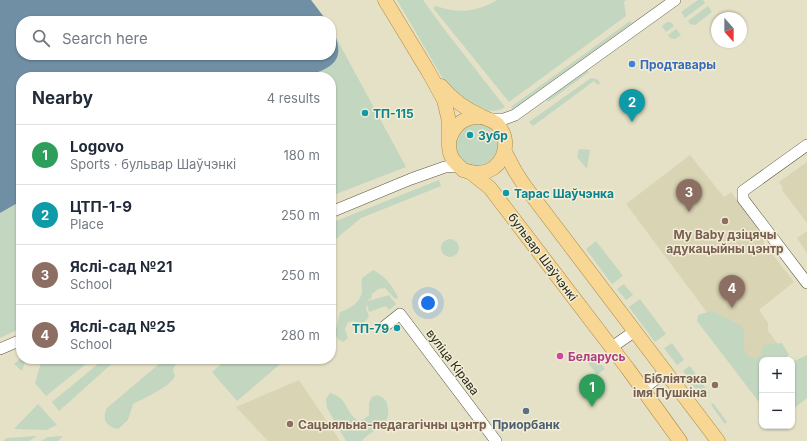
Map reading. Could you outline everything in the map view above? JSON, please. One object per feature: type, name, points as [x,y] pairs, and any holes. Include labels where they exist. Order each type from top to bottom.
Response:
[{"type":"main road","name":"бульвар Шаўчэнкі","points":[[385,0],[428,70],[444,100],[448,121],[450,153],[453,160],[490,188],[612,347],[680,441]]},
{"type":"main road","name":"бульвар Шаўчэнкі","points":[[428,70],[448,95],[461,105],[499,127],[505,137]]},
{"type":"main road","points":[[449,142],[452,131],[461,121],[474,116],[485,118]]},
{"type":"main road","points":[[464,169],[478,173],[495,167],[505,152],[505,137]]},
{"type":"main road","points":[[505,152],[524,185],[718,441]]},
{"type":"street","points":[[485,118],[504,118],[515,115],[675,0]]},
{"type":"street","points":[[505,137],[515,115]]},
{"type":"street","points":[[436,170],[442,163],[449,142]]},
{"type":"street","points":[[807,145],[743,191],[743,199],[807,284]]},
{"type":"street","points":[[336,210],[436,170],[453,166],[464,169]]},
{"type":"street","name":"вуліца Кірава","points":[[385,326],[400,314],[496,441]]},
{"type":"street","points":[[612,347],[635,331]]},
{"type":"street","points":[[0,349],[16,342]]},
{"type":"street","points":[[643,389],[665,372]]},
{"type":"shaded area","points":[[690,155],[724,197],[731,192],[767,239],[763,242],[794,282],[759,310],[768,323],[768,331],[782,350],[768,357],[759,357],[759,364],[753,372],[626,204]]},
{"type":"shaded area","points":[[807,162],[807,223],[782,190],[783,188],[779,182]]},
{"type":"shaded area","points":[[807,231],[807,253],[797,238]]},
{"type":"shaded area","name":"Сацыяльна-педагагічны цэнтр","points":[[299,380],[340,441],[268,441],[236,407]]},
{"type":"green space","points":[[397,0],[423,0],[505,107],[497,110],[489,110],[480,107],[470,102],[454,90],[442,77]]},
{"type":"green space","points":[[497,0],[626,0],[624,2],[626,16],[509,102],[433,8],[436,6],[444,9],[460,11],[482,7]]},
{"type":"green space","points":[[698,0],[703,0],[705,3],[685,18],[681,12]]},
{"type":"green space","points":[[708,6],[712,12],[695,25],[690,24],[688,21]]},
{"type":"green space","points":[[630,21],[632,23],[513,110],[511,107]]},
{"type":"green space","points":[[667,22],[672,23],[674,26],[666,32],[662,26]]},
{"type":"green space","points":[[676,29],[681,35],[675,39],[670,38],[668,35]]},
{"type":"green space","points":[[336,38],[406,167],[336,194],[336,72],[318,72],[334,63],[336,60],[338,51]]},
{"type":"green space","points":[[587,69],[589,72],[548,102],[546,98]]},
{"type":"green space","points":[[591,78],[597,79],[600,83],[598,85],[594,81],[533,126],[529,122]]},
{"type":"green space","points":[[477,123],[489,127],[495,133],[499,145],[495,157],[489,163],[477,167],[465,163],[459,157],[455,145],[459,133],[465,127]]},
{"type":"green space","points":[[579,149],[590,150],[587,169],[577,157]]},
{"type":"green space","points":[[439,180],[441,186],[361,218],[336,239],[336,221]]},
{"type":"green space","points":[[16,204],[16,330],[0,338],[0,213]]},
{"type":"green space","points":[[446,239],[454,239],[459,244],[457,255],[454,257],[446,257],[441,252],[441,244]]},
{"type":"green space","points":[[596,241],[623,276],[612,284],[586,249]]},
{"type":"green space","points":[[373,270],[388,282],[394,289],[398,298],[395,299],[385,288],[378,289],[372,294],[371,299],[368,301],[389,295],[396,304],[389,310],[386,306],[369,312],[367,304],[366,308],[369,317],[362,324],[354,321],[348,322],[345,329],[348,338],[343,342],[336,336],[340,312],[351,307],[359,299],[362,291],[362,278]]},
{"type":"green space","points":[[624,284],[633,295],[626,300],[617,289]]},
{"type":"green space","points":[[640,299],[666,334],[655,342],[629,307]]},
{"type":"green space","points":[[711,311],[741,325],[745,335],[743,347],[748,356],[755,359],[761,355],[763,345],[782,343],[789,355],[787,357],[759,357],[759,402],[697,321],[698,315]]},
{"type":"green space","points":[[672,343],[684,360],[677,365],[664,348]]},
{"type":"green space","points":[[807,355],[807,398],[795,408],[795,393],[795,361]]},
{"type":"green space","points":[[596,357],[605,369],[597,375],[588,363]]},
{"type":"green space","points":[[16,362],[16,364],[24,364],[22,371],[14,364]]},
{"type":"green space","points":[[41,364],[86,364],[46,396],[35,383]]},
{"type":"green space","points":[[98,364],[111,364],[59,411],[52,402]]},
{"type":"green space","points":[[159,364],[176,364],[173,371],[175,376],[172,380],[156,392],[133,404],[128,420],[118,429],[106,422],[105,412],[107,408]]},
{"type":"green space","points":[[221,364],[280,364],[237,401],[212,372]]},
{"type":"green space","points":[[690,366],[709,393],[701,398],[683,371]]},
{"type":"green space","points":[[330,393],[341,398],[351,414],[359,421],[369,415],[369,403],[372,397],[378,395],[385,400],[387,404],[388,415],[386,420],[380,427],[362,441],[346,441],[327,408],[326,399]]},
{"type":"green space","points":[[713,403],[727,422],[725,424],[711,405]]},
{"type":"green space","points":[[38,404],[57,425],[46,430],[14,429]]},
{"type":"green space","points":[[37,436],[29,441],[3,441],[7,438]]},
{"type":"green space","points":[[63,436],[58,441],[41,441],[48,437]]},
{"type":"water","points":[[0,0],[311,0],[323,16],[16,16],[16,60],[336,60],[330,66],[318,72],[16,72],[16,204],[0,213]]},
{"type":"water","points":[[336,38],[338,47],[338,55],[336,59]]},
{"type":"place","name":"Продтавары","points":[[632,64]]},
{"type":"place","name":"ТП-115","points":[[365,113]]},
{"type":"place","name":"ЦТП-1-9","points":[[632,122]]},
{"type":"place","name":"Зубр","points":[[470,135]]},
{"type":"place","name":"Тарас Шаўчэнка","points":[[506,193]]},
{"type":"place","name":"Яслі-сад №21","points":[[689,212]]},
{"type":"place","name":"My Baby дзіцячы адукацыйны цэнтр","points":[[725,221]]},
{"type":"place","name":"Яслі-сад №25","points":[[732,308]]},
{"type":"place","name":"ТП-79","points":[[397,328]]},
{"type":"place","name":"Беларусь","points":[[560,356]]},
{"type":"place","name":"Бібліятэка імя Пушкіна","points":[[715,385]]},
{"type":"place","name":"Logovo","points":[[592,407]]},
{"type":"place","name":"Приорбанк","points":[[526,411]]},
{"type":"place","name":"Сацыяльна-педагагічны цэнтр","points":[[290,424]]}]
